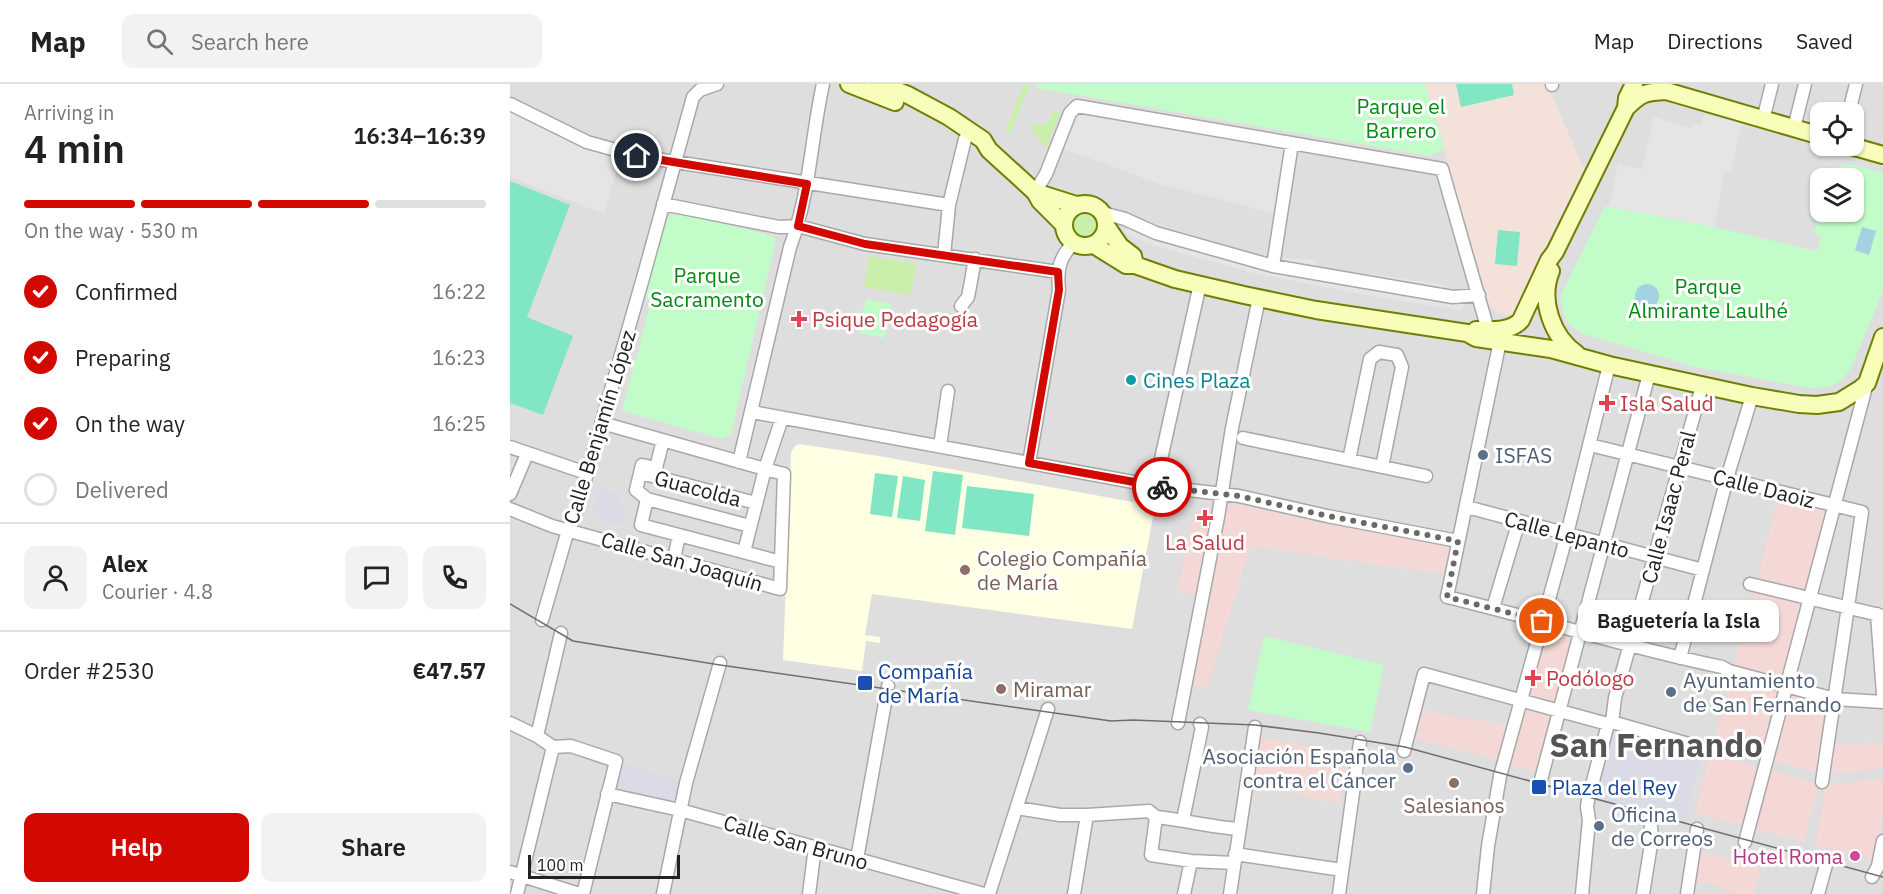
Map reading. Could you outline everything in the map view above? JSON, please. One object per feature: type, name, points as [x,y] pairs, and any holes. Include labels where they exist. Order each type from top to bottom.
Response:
[{"type":"street","points":[[687,84],[693,97],[700,90],[717,84]]},
{"type":"street","points":[[739,462],[790,247],[798,226],[824,84]]},
{"type":"street","points":[[849,84],[902,104],[976,146],[989,150]]},
{"type":"street","points":[[880,84],[908,95],[949,117],[983,140],[989,150],[1035,192],[1040,201],[1064,225]]},
{"type":"street","points":[[1494,336],[1519,323],[1626,108],[1627,98],[1634,84]]},
{"type":"street","points":[[1763,120],[1772,84]]},
{"type":"street","points":[[1794,128],[1805,84]]},
{"type":"street","points":[[1852,102],[1856,84]]},
{"type":"street","points":[[1626,108],[1639,96],[1664,86],[1763,120],[1810,133]]},
{"type":"street","name":"Calle Benjamín López","points":[[542,620],[602,423],[693,97]]},
{"type":"street","points":[[510,104],[587,142],[637,156],[949,205]]},
{"type":"street","points":[[1035,192],[1046,174],[1070,113],[1077,106],[1442,169],[1479,295],[1494,336],[1467,507],[1447,597],[1630,646],[1722,667],[1729,671],[1835,699],[1883,702]]},
{"type":"street","points":[[944,255],[949,205],[965,139]]},
{"type":"street","points":[[1273,266],[1292,143]]},
{"type":"street","points":[[1864,150],[1883,155]]},
{"type":"street","points":[[1035,192],[1076,205],[1087,203],[1093,205],[1120,246],[1133,256],[1135,265]]},
{"type":"street","points":[[663,204],[778,227],[798,226],[865,244],[1058,272]]},
{"type":"street","points":[[1076,205],[1067,214],[1064,225],[1065,232],[1074,243],[1080,246],[1094,245],[1126,265],[1135,265],[1156,273],[1259,298],[1392,323],[1467,333],[1475,330],[1609,365],[1702,386],[1799,404],[1839,402],[1853,395],[1867,383]]},
{"type":"street","points":[[1105,220],[1125,219],[1156,233],[1273,266],[1453,297],[1479,295]]},
{"type":"street","points":[[1094,245],[1103,237],[1105,220]]},
{"type":"street","points":[[1029,463],[1059,290],[1058,272],[1062,258],[1074,243]]},
{"type":"street","points":[[1555,252],[1547,282],[1548,310],[1551,321],[1565,345],[1585,359]]},
{"type":"street","points":[[961,306],[968,297],[975,259]]},
{"type":"street","points":[[1155,486],[1200,284]]},
{"type":"street","points":[[1178,723],[1216,528],[1232,428],[1259,298]]},
{"type":"street","points":[[1745,842],[1867,383],[1880,352],[1883,338]]},
{"type":"street","points":[[1349,460],[1370,358],[1379,352],[1398,356],[1402,367],[1382,467]]},
{"type":"street","points":[[1483,894],[1499,780],[1567,534],[1609,365]]},
{"type":"street","points":[[1539,787],[1649,374]]},
{"type":"street","name":"Calle Isaac Peral","points":[[1582,894],[1589,820],[1588,800],[1702,386]]},
{"type":"street","points":[[940,446],[948,391]]},
{"type":"street","points":[[1680,658],[1727,478],[1752,396]]},
{"type":"street","points":[[752,412],[1155,486],[1239,496],[1458,541]]},
{"type":"street","points":[[744,552],[765,469],[782,418]]},
{"type":"street","points":[[602,423],[784,474],[781,561],[641,525],[647,499]]},
{"type":"street","points":[[1243,438],[1426,476]]},
{"type":"street","points":[[663,440],[656,468],[642,465],[636,490],[647,499],[750,526]]},
{"type":"street","name":"Calle Daoiz","points":[[1590,445],[1862,512],[1848,608]]},
{"type":"street","points":[[510,447],[586,473]]},
{"type":"street","points":[[510,494],[527,454]]},
{"type":"street","name":"Guacolda","points":[[640,472],[756,503]]},
{"type":"street","name":"Calle Lepanto","points":[[1467,507],[1703,570]]},
{"type":"street","name":"Calle San Joaquín","points":[[510,509],[568,530],[780,589],[781,561]]},
{"type":"street","points":[[1493,608],[1519,521]]},
{"type":"street","points":[[674,559],[679,535]]},
{"type":"street","points":[[1750,584],[1880,615],[1883,694]]},
{"type":"street","points":[[1822,782],[1848,608]]},
{"type":"street","points":[[537,736],[561,633]]},
{"type":"street","points":[[663,894],[686,783],[720,663]]},
{"type":"street","points":[[1404,751],[1424,674],[1706,749]]},
{"type":"street","points":[[857,859],[888,686]]},
{"type":"street","points":[[989,894],[1048,710]]},
{"type":"street","points":[[510,723],[537,736],[553,747],[571,746],[616,761],[581,894],[515,874]]},
{"type":"street","points":[[1183,820],[1202,727],[1200,724]]},
{"type":"street","points":[[1230,894],[1255,727]]},
{"type":"street","points":[[1339,894],[1360,742]]},
{"type":"street","points":[[517,894],[515,874],[553,747]]},
{"type":"street","name":"Calle San Bruno","points":[[607,794],[680,810],[984,894]]},
{"type":"street","points":[[1017,808],[1060,815],[1149,811],[1156,817],[1239,829]]},
{"type":"street","points":[[1074,894],[1087,815]]},
{"type":"street","points":[[1156,817],[1151,855],[1191,861],[1235,858],[1342,870]]},
{"type":"street","points":[[1643,894],[1652,837],[1650,817]]},
{"type":"street","points":[[1687,894],[1697,829]]},
{"type":"street","points":[[1872,877],[1878,866],[1883,841]]},
{"type":"street","points":[[809,894],[815,847]]},
{"type":"street","points":[[1184,894],[1191,861]]},
{"type":"street","points":[[1818,894],[1826,865]]},
{"type":"shaded area","points":[[510,84],[1883,84],[1883,894],[510,894]]},
{"type":"shaded area","points":[[1425,84],[1547,84],[1586,174],[1513,316],[1498,313],[1490,307]]},
{"type":"shaded area","points":[[1077,106],[1292,143],[1281,215],[1160,184],[1061,148]]},
{"type":"shaded area","points":[[510,111],[555,135],[619,160],[604,214],[510,177]]},
{"type":"shaded area","points":[[1704,114],[1742,122],[1731,171],[1725,170],[1714,227],[1610,207],[1618,164],[1642,169],[1654,117],[1690,128],[1692,123],[1701,125]]},
{"type":"shaded area","points":[[1132,217],[1267,257],[1316,260],[1318,267],[1440,284],[1466,303],[1462,310],[1381,298],[1253,273],[1146,243],[1124,232]]},
{"type":"shaded area","name":"Colegio Compañía de María","points":[[799,444],[879,456],[1155,506],[1132,629],[872,594],[865,635],[880,637],[880,643],[866,641],[862,671],[783,660],[791,452]]},
{"type":"shaded area","points":[[599,488],[618,493],[627,520],[619,526],[596,518],[593,512]]},
{"type":"shaded area","points":[[1779,495],[1828,507],[1806,593],[1757,580]]},
{"type":"shaded area","points":[[1234,504],[1447,545],[1453,555],[1448,575],[1251,546],[1207,687],[1189,683],[1215,569],[1222,511]]},
{"type":"shaded area","points":[[1194,512],[1213,516],[1197,596],[1177,592]]},
{"type":"shaded area","points":[[1755,587],[1803,600],[1783,680],[1734,667]]},
{"type":"shaded area","points":[[1546,628],[1576,636],[1558,703],[1528,695]]},
{"type":"shaded area","points":[[1731,677],[1781,690],[1763,758],[1713,745]]},
{"type":"shaded area","points":[[1790,693],[1830,703],[1819,773],[1772,761]]},
{"type":"shaded area","points":[[1524,707],[1553,715],[1538,773],[1508,765]]},
{"type":"shaded area","points":[[1422,710],[1512,725],[1502,761],[1415,738]]},
{"type":"shaded area","name":"Plaza del Rey","points":[[1612,725],[1704,750],[1684,822],[1593,796]]},
{"type":"shaded area","points":[[1260,737],[1340,756],[1346,768],[1340,804],[1294,794],[1280,784],[1252,780]]},
{"type":"shaded area","points":[[1883,742],[1883,768],[1834,774],[1834,771],[1828,772],[1832,744]]},
{"type":"shaded area","points":[[1710,754],[1760,768],[1744,826],[1695,813]]},
{"type":"shaded area","points":[[616,761],[686,783],[680,810],[607,794]]},
{"type":"shaded area","points":[[1770,770],[1819,784],[1804,842],[1754,829]]},
{"type":"shaded area","points":[[1883,778],[1883,815],[1874,860],[1816,845],[1825,785]]},
{"type":"shaded area","points":[[1698,852],[1760,867],[1754,894],[1737,894],[1717,885],[1694,880]]},
{"type":"green space","points":[[1024,84],[1030,84],[1010,134],[1006,130]]},
{"type":"green space","name":"Parque el Barrero","points":[[1035,84],[1425,84],[1445,149],[1430,156],[1037,88]]},
{"type":"green space","points":[[1456,84],[1512,84],[1514,95],[1461,107]]},
{"type":"green space","points":[[1053,111],[1060,113],[1046,149],[1029,126],[1048,123]]},
{"type":"green space","name":"Parque Almirante Laulhé","points":[[1851,164],[1883,173],[1883,291],[1852,366],[1837,383],[1826,387],[1810,388],[1695,367],[1584,334],[1572,327],[1565,319],[1560,297],[1605,206],[1714,227],[1817,251],[1821,236],[1814,234],[1816,222],[1864,222],[1864,168],[1835,168]]},
{"type":"green space","points":[[510,181],[570,205],[527,317],[573,336],[543,415],[510,403]]},
{"type":"green space","points":[[1085,208],[1096,213],[1101,224],[1096,235],[1085,240],[1074,235],[1069,224],[1074,213]]},
{"type":"green space","name":"Parque Sacramento","points":[[679,212],[773,236],[776,240],[731,434],[722,439],[622,411],[651,301],[644,298],[667,218]]},
{"type":"green space","points":[[1498,230],[1520,232],[1517,266],[1495,264]]},
{"type":"green space","points":[[869,256],[916,264],[911,295],[864,287]]},
{"type":"green space","points":[[866,299],[892,304],[884,338],[859,333]]},
{"type":"green space","points":[[933,471],[963,475],[955,535],[925,531]]},
{"type":"green space","points":[[875,473],[898,476],[892,517],[870,514]]},
{"type":"green space","points":[[903,476],[925,480],[920,521],[897,518]]},
{"type":"green space","points":[[967,486],[1034,494],[1029,536],[962,528]]},
{"type":"green space","points":[[1264,636],[1384,665],[1370,732],[1248,710]]},
{"type":"water","points":[[1862,227],[1876,231],[1869,255],[1855,250]]},
{"type":"water","points":[[1647,284],[1652,285],[1658,291],[1658,301],[1652,307],[1647,308],[1642,307],[1636,301],[1635,296],[1636,291],[1642,285]]},
{"type":"tram line","points":[[510,604],[573,641],[720,665],[1111,721],[1255,725],[1405,747],[1883,877]]},
{"type":"way so far","points":[[1162,487],[1239,496],[1458,541],[1447,597],[1542,621]]},
{"type":"place","name":"Psique Pedagogía","points":[[799,319]]},
{"type":"place","name":"Cines Plaza","points":[[1131,380]]},
{"type":"place","name":"Isla Salud","points":[[1607,403]]},
{"type":"place","name":"ISFAS","points":[[1483,455]]},
{"type":"place","name":"La Salud","points":[[1205,518]]},
{"type":"place","name":"Colegio Compañía de María","points":[[965,570]]},
{"type":"place","name":"Baguetería la Isla","points":[[1542,621]]},
{"type":"place","name":"Podólogo","points":[[1533,678]]},
{"type":"place","name":"Compañía de María","points":[[865,683]]},
{"type":"place","name":"Miramar","points":[[1001,689]]},
{"type":"place","name":"Ayuntamiento de San Fernando","points":[[1671,692]]},
{"type":"place","name":"Asociación Española contra el Cáncer","points":[[1408,768]]},
{"type":"place","name":"Salesianos","points":[[1454,783]]},
{"type":"place","name":"Plaza del Rey","points":[[1539,787]]},
{"type":"place","name":"Oficina de Correos","points":[[1599,826]]},
{"type":"place","name":"Hotel Roma","points":[[1855,856]]},
{"type":"district","name":"San Fernando","points":[[1656,744]]},
{"type":"route","points":[[637,156],[807,184],[798,226],[865,244],[1058,272],[1059,290],[1029,463],[1162,487]]}]
